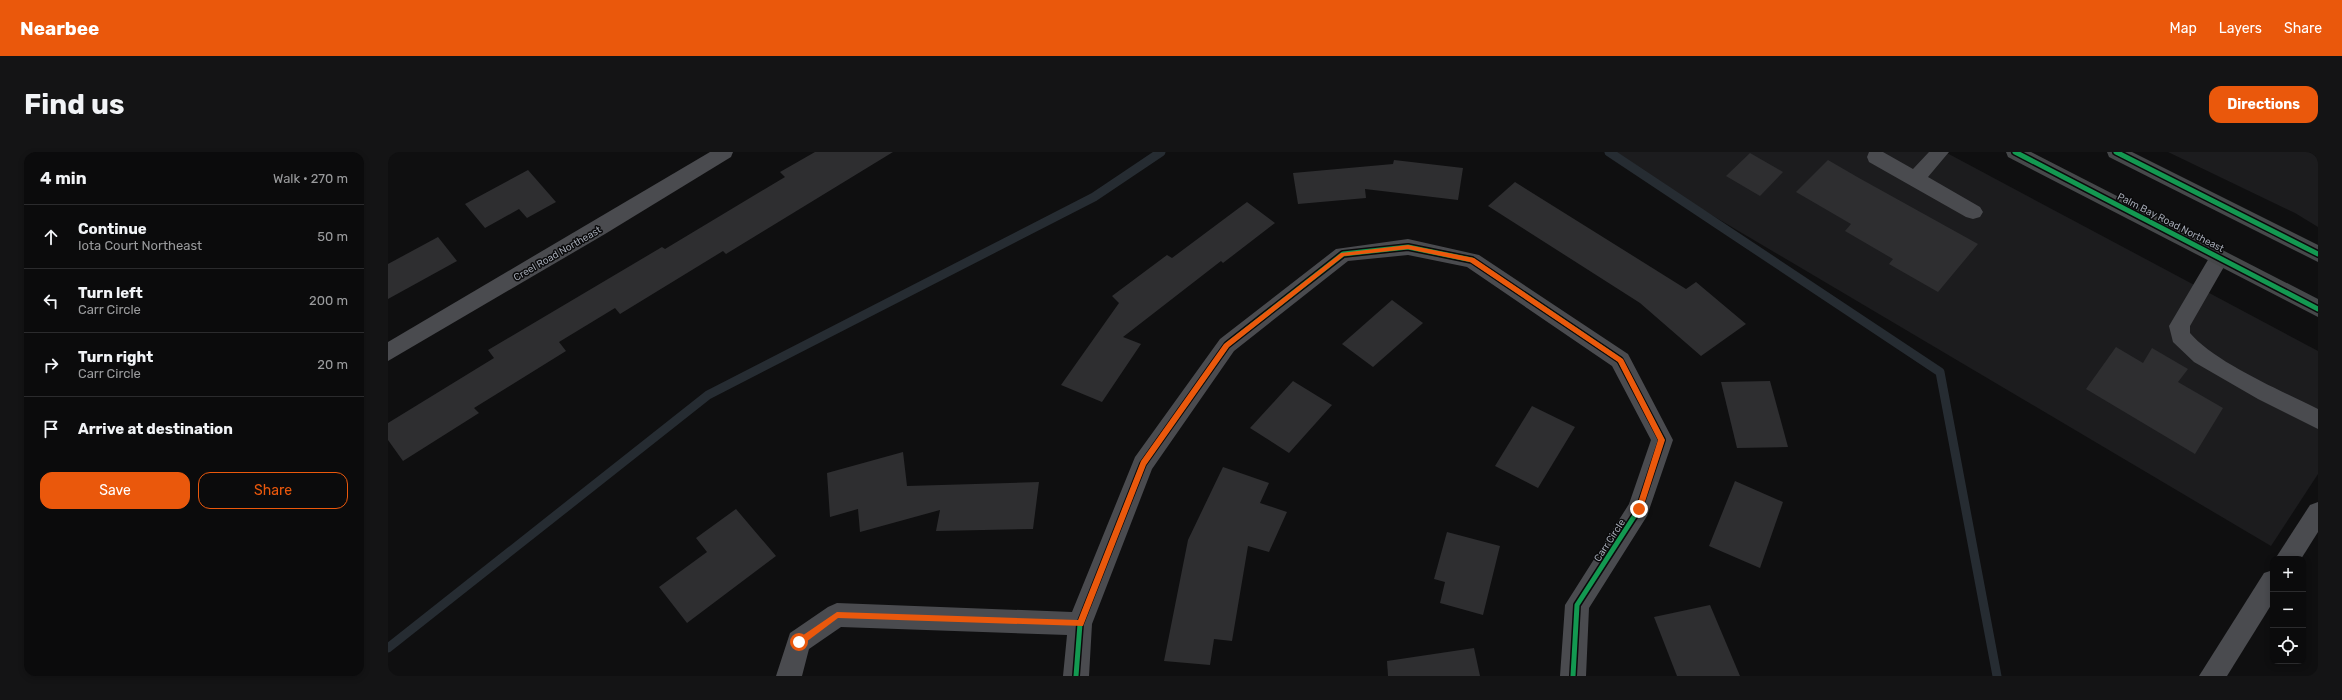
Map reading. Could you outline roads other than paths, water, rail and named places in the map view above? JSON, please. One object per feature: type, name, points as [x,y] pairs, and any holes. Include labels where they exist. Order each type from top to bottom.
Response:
[{"type":"main road","name":"Palm Bay Road Northeast","points":[[2015,152],[2318,309]]},
{"type":"main road","points":[[2116,152],[2318,254]]},
{"type":"street","name":"Creel Road Northeast","points":[[388,352],[598,229],[724,152]]},
{"type":"street","points":[[1915,179],[1940,152]]},
{"type":"street","points":[[1876,157],[1973,212]]},
{"type":"street","name":"Carr Circle","points":[[1076,676],[1080,624],[1143,464],[1227,345],[1343,254],[1408,247],[1472,260],[1620,360],[1662,440],[1639,509],[1577,605],[1573,676]]},
{"type":"street","points":[[2219,258],[2179,326],[2180,336],[2191,348],[2211,362],[2318,420]]},
{"type":"street","points":[[2289,556],[2318,512]]},
{"type":"street","points":[[2212,676],[2270,586]]},
{"type":"street","points":[[788,676],[799,642],[837,615],[1080,624]]},
{"type":"waterway","points":[[388,648],[708,395],[1094,197],[1161,152]]},
{"type":"waterway","points":[[1609,152],[1940,372],[1997,676]]}]
